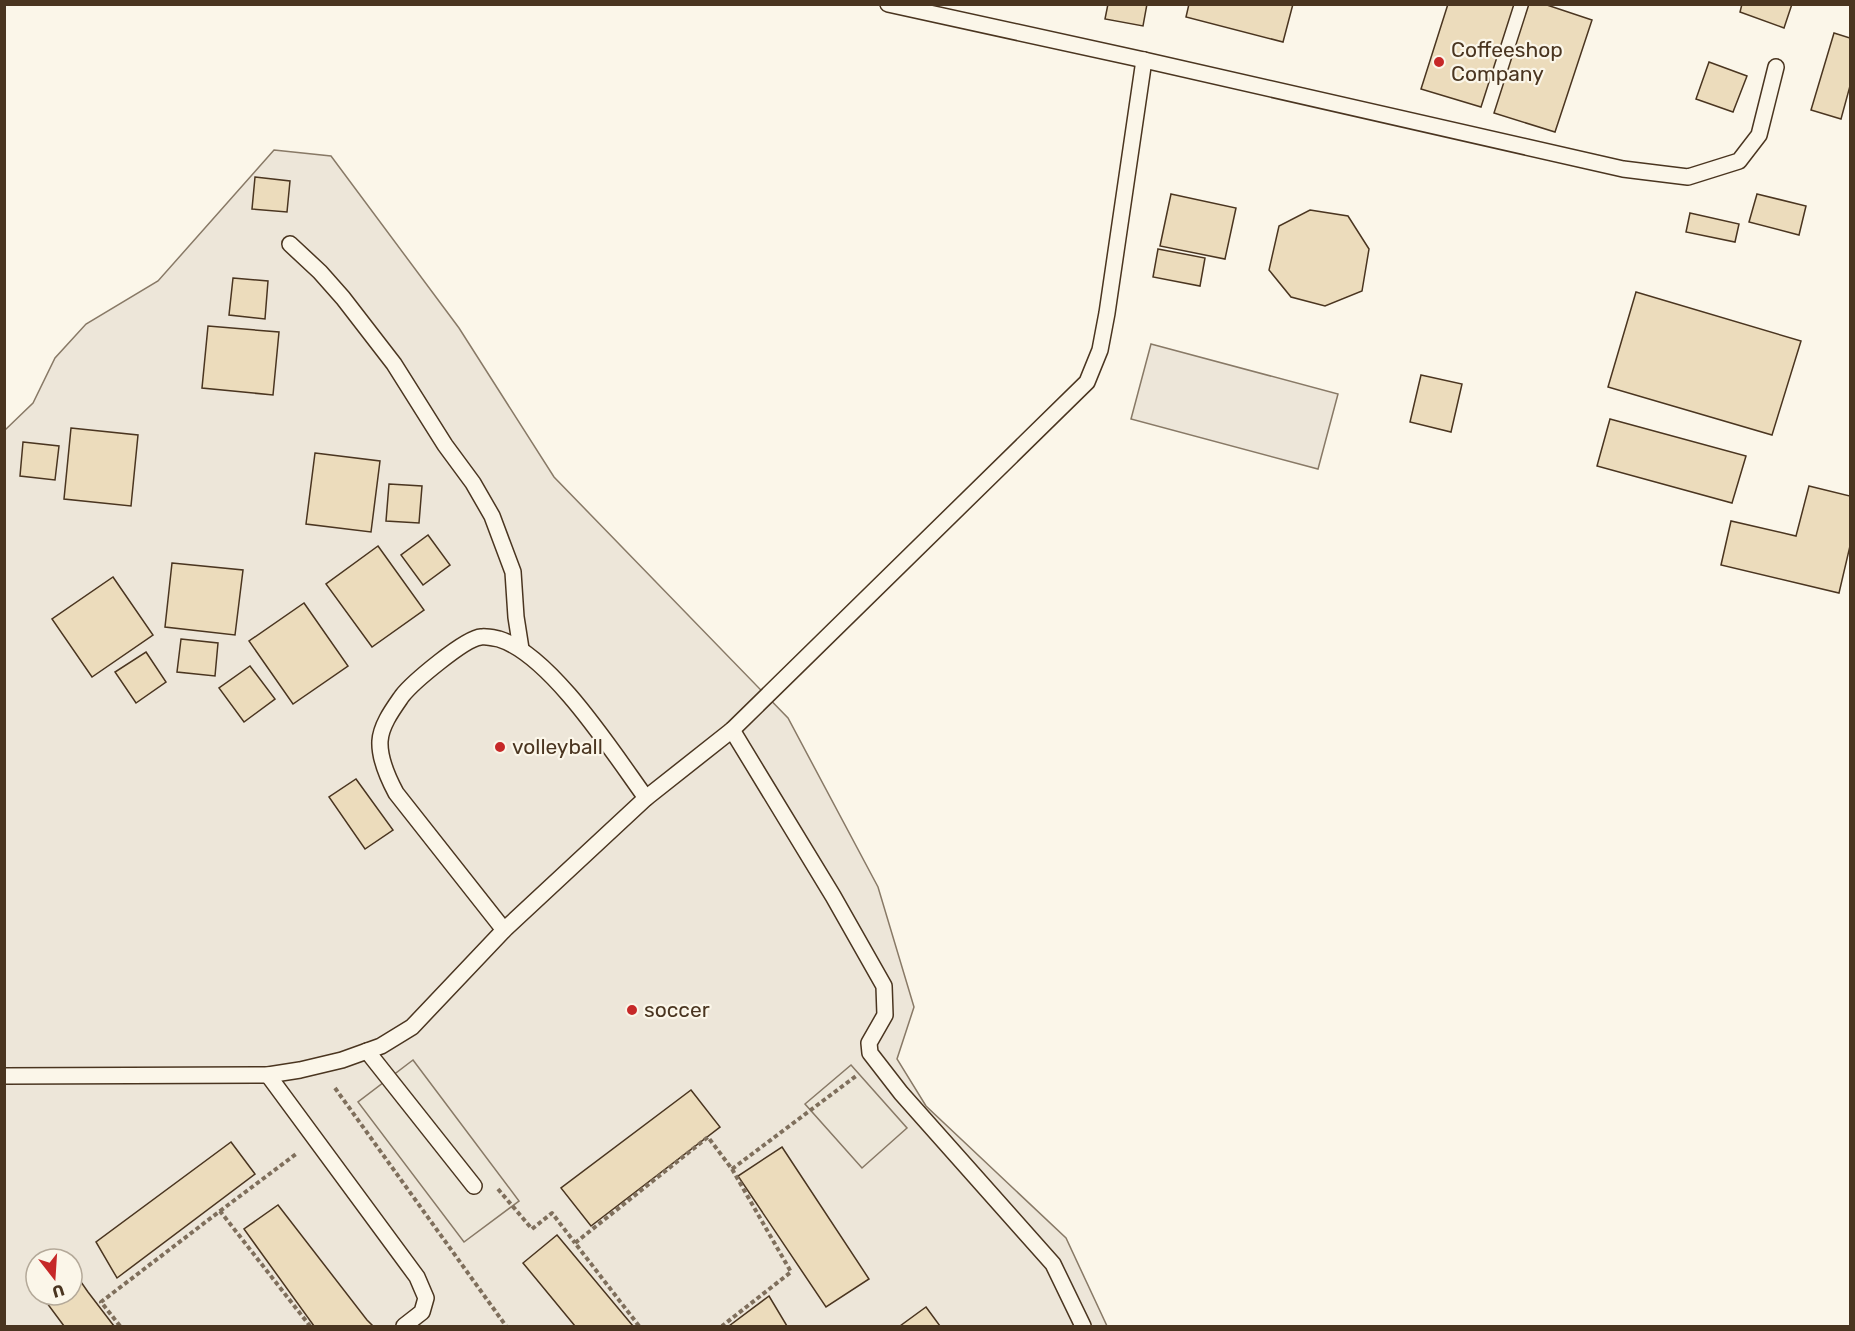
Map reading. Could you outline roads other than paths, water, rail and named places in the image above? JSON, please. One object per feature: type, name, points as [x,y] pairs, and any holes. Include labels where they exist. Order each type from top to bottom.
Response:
[{"type":"lane","points":[[888,4],[1623,169],[1688,177],[1739,162],[1759,135],[1776,67]]},
{"type":"lane","points":[[4,1076],[268,1075],[320,1066],[367,1051],[381,1046],[412,1027],[504,930],[646,798],[732,730],[1088,382],[1100,350],[1107,314],[1144,60]]},
{"type":"lane","points":[[290,244],[344,298],[394,364],[492,516],[513,572],[521,649]]},
{"type":"lane","points":[[504,930],[396,793],[387,776],[380,742],[384,724],[403,695],[456,648],[480,636],[498,639],[521,649],[566,691],[646,798]]},
{"type":"lane","points":[[732,730],[858,938],[884,986],[885,1015],[869,1043],[870,1053],[901,1093],[1053,1264],[1083,1326]]},
{"type":"lane","points":[[367,1051],[474,1186]]},
{"type":"lane","points":[[268,1075],[417,1277],[426,1298],[422,1312],[404,1326]]},
{"type":"place","name":"Coffeeshop Company","points":[[1439,62]]},
{"type":"place","name":"volleyball","points":[[500,747]]},
{"type":"place","name":"soccer","points":[[632,1010]]}]
